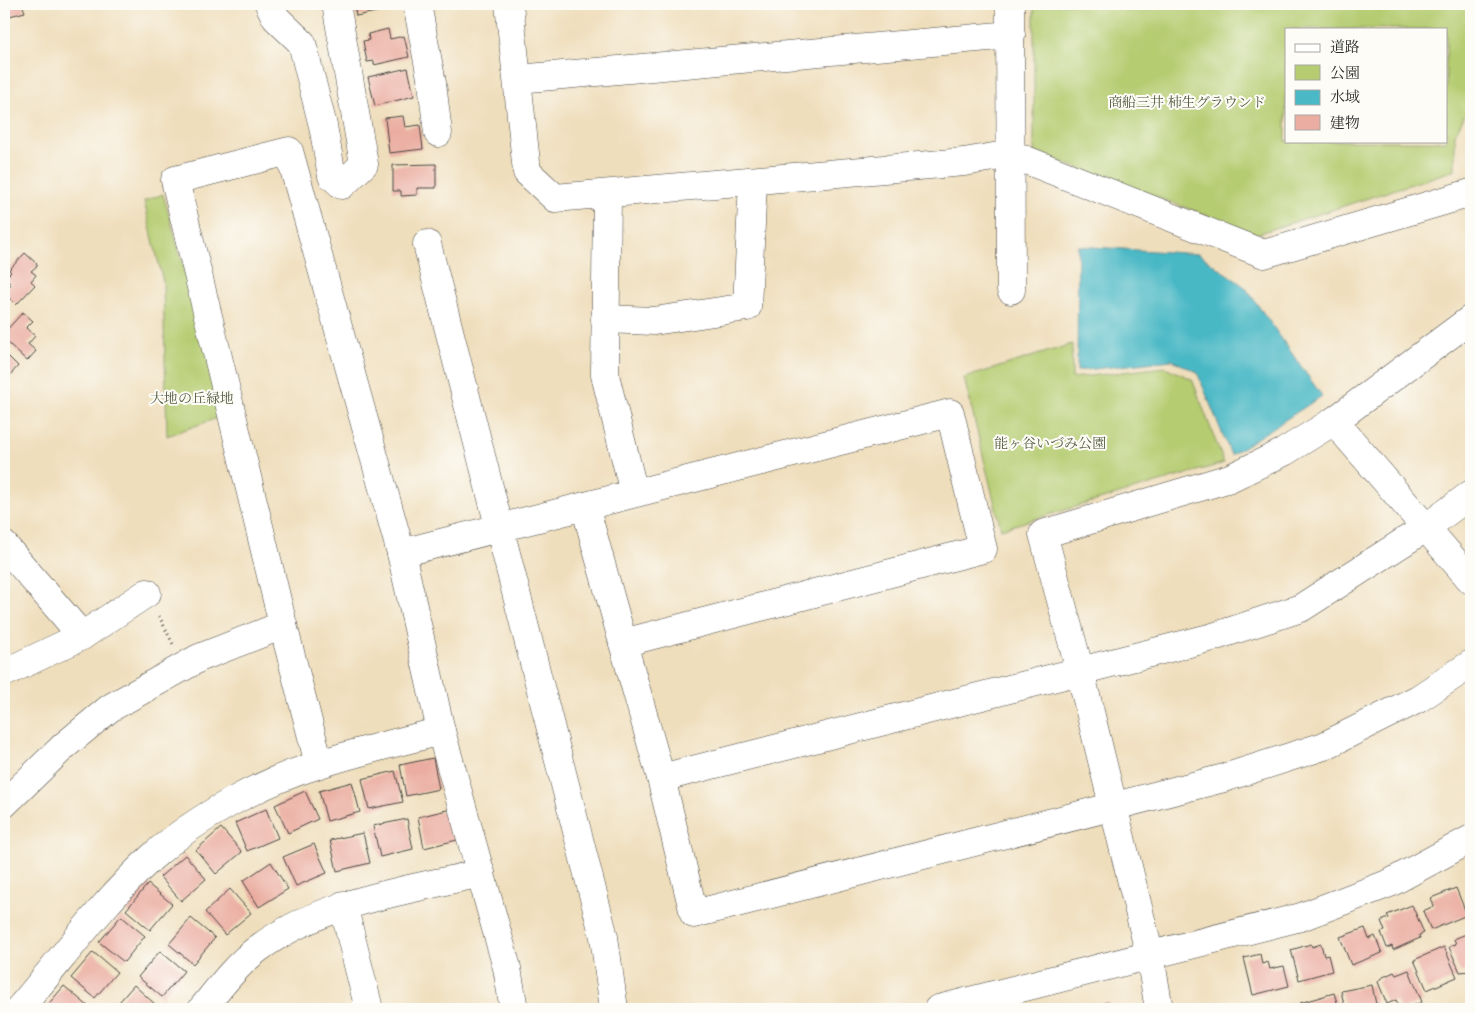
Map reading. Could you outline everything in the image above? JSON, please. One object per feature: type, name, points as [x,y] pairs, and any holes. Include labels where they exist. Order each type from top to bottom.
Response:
[{"type":"street","points":[[269,4],[276,18],[302,44],[323,126],[332,176],[342,185],[364,164],[336,4]]},
{"type":"street","points":[[416,4],[432,83],[438,133]]},
{"type":"street","points":[[509,4],[527,172],[555,198],[607,195],[964,162],[1012,154],[1264,254],[1471,193]]},
{"type":"street","points":[[1010,4],[1011,290]]},
{"type":"street","points":[[518,79],[1011,35]]},
{"type":"street","points":[[319,764],[283,625],[175,180],[289,151],[402,553],[441,731],[507,968],[514,1009]]},
{"type":"street","points":[[605,319],[654,321],[747,308],[753,181]]},
{"type":"street","points":[[607,195],[605,375],[634,493]]},
{"type":"street","points":[[427,244],[604,937],[614,1009]]},
{"type":"street","points":[[1159,1009],[1150,956],[1114,807],[1043,534],[1230,478],[1284,452],[1334,421],[1471,319]]},
{"type":"street","points":[[402,553],[950,413],[983,549],[623,643]]},
{"type":"street","points":[[1334,421],[1471,580]]},
{"type":"street","points":[[661,778],[1213,637],[1301,608],[1427,527],[1471,494]]},
{"type":"street","points":[[585,506],[661,778],[694,914],[1224,778],[1324,746],[1418,699],[1471,664]]},
{"type":"street","points":[[4,545],[82,636]]},
{"type":"street","points":[[4,673],[82,636],[147,593]]},
{"type":"street","points":[[4,804],[13,793],[64,746],[110,708],[199,658],[283,625]]},
{"type":"street","points":[[19,1009],[111,900],[152,857],[208,815],[277,780],[319,764],[441,731]]},
{"type":"street","points":[[938,1009],[1301,916],[1390,883],[1471,839]]},
{"type":"street","points":[[214,1003],[258,948],[300,923],[343,905],[482,873]]},
{"type":"street","points":[[343,905],[369,1009]]},
{"type":"path","points":[[147,593],[184,666]]},
{"type":"green space","name":"商船三井 柿生グラウンド","points":[[1034,4],[1471,4],[1471,103],[1455,134],[1455,170],[1257,234],[1034,152]]},
{"type":"green space","name":"大地の丘緑地","points":[[163,194],[226,415],[167,436],[163,282],[144,201]]},
{"type":"green space","name":"能ヶ谷いづみ公園","points":[[1072,344],[1072,378],[1165,367],[1192,379],[1224,463],[1001,529],[964,378]]},
{"type":"water","points":[[1078,246],[1199,254],[1245,287],[1322,396],[1231,455],[1197,372],[1172,360],[1077,371]]},
{"type":"building","points":[[4,4],[22,4],[25,12],[6,17]]},
{"type":"building","points":[[354,4],[380,4],[381,11],[356,16]]},
{"type":"building","points":[[388,29],[390,39],[404,36],[409,57],[374,65],[374,61],[367,62],[363,41],[369,40],[368,34]]},
{"type":"building","points":[[408,68],[414,96],[375,106],[368,77]]},
{"type":"building","points":[[403,116],[405,127],[420,125],[423,149],[389,153],[385,118]]},
{"type":"building","points":[[436,164],[436,188],[417,188],[417,195],[401,196],[401,191],[393,191],[393,165]]},
{"type":"building","points":[[25,253],[38,265],[31,271],[36,275],[31,281],[35,285],[16,305],[4,293],[11,284],[5,278],[11,272],[9,270]]},
{"type":"building","points":[[23,312],[33,321],[26,328],[35,336],[28,344],[36,351],[27,361],[4,339],[4,333]]},
{"type":"building","points":[[4,352],[18,366],[4,382]]},
{"type":"building","points":[[433,758],[439,789],[406,796],[400,765]]},
{"type":"building","points":[[395,771],[403,802],[369,809],[362,779]]},
{"type":"building","points":[[352,782],[360,812],[327,821],[319,791]]},
{"type":"building","points":[[305,791],[318,819],[288,833],[275,805]]},
{"type":"building","points":[[266,809],[278,838],[247,851],[235,823]]},
{"type":"building","points":[[451,809],[457,840],[424,848],[418,817]]},
{"type":"building","points":[[407,819],[413,849],[380,857],[373,826]]},
{"type":"building","points":[[221,828],[242,852],[216,874],[196,850]]},
{"type":"building","points":[[363,833],[370,863],[337,871],[330,840]]},
{"type":"building","points":[[314,844],[327,873],[296,886],[283,857]]},
{"type":"building","points":[[185,855],[206,879],[181,901],[160,877]]},
{"type":"building","points":[[271,862],[288,889],[259,907],[243,881]]},
{"type":"building","points":[[148,884],[172,904],[150,930],[126,910]]},
{"type":"building","points":[[1456,888],[1467,915],[1431,930],[1423,911],[1434,906],[1431,898]]},
{"type":"building","points":[[230,889],[251,913],[225,935],[205,912]]},
{"type":"building","points":[[1412,905],[1424,933],[1419,935],[1420,938],[1393,950],[1392,946],[1387,948],[1381,932],[1385,931],[1381,921],[1389,918],[1387,915]]},
{"type":"building","points":[[121,916],[145,936],[124,962],[99,942]]},
{"type":"building","points":[[191,918],[215,938],[193,964],[169,944]]},
{"type":"building","points":[[1365,928],[1369,939],[1375,936],[1382,953],[1351,965],[1340,937]]},
{"type":"building","points":[[1471,932],[1471,971],[1460,972],[1449,947],[1456,944],[1454,939]]},
{"type":"building","points":[[1311,944],[1312,947],[1321,944],[1324,956],[1328,955],[1332,971],[1299,980],[1291,950]]},
{"type":"building","points":[[1444,947],[1457,977],[1427,990],[1414,960]]},
{"type":"building","points":[[160,951],[184,971],[162,997],[138,977]]},
{"type":"building","points":[[93,952],[117,972],[95,998],[71,978]]},
{"type":"building","points":[[1260,954],[1262,964],[1268,962],[1270,969],[1284,966],[1289,986],[1253,995],[1244,958]]},
{"type":"building","points":[[1409,970],[1422,1002],[1404,1009],[1400,1009],[1396,1000],[1387,1004],[1378,982],[1381,978],[1394,972],[1396,975]]},
{"type":"building","points":[[134,985],[157,1006],[154,1009],[113,1009]]},
{"type":"building","points":[[1372,985],[1377,1009],[1345,1009],[1341,991]]},
{"type":"building","points":[[64,986],[88,1006],[86,1009],[44,1009]]},
{"type":"building","points":[[1334,993],[1339,1009],[1302,1009],[1300,1003]]},
{"type":"building","points":[[1109,1002],[1110,1009],[1082,1009]]}]
